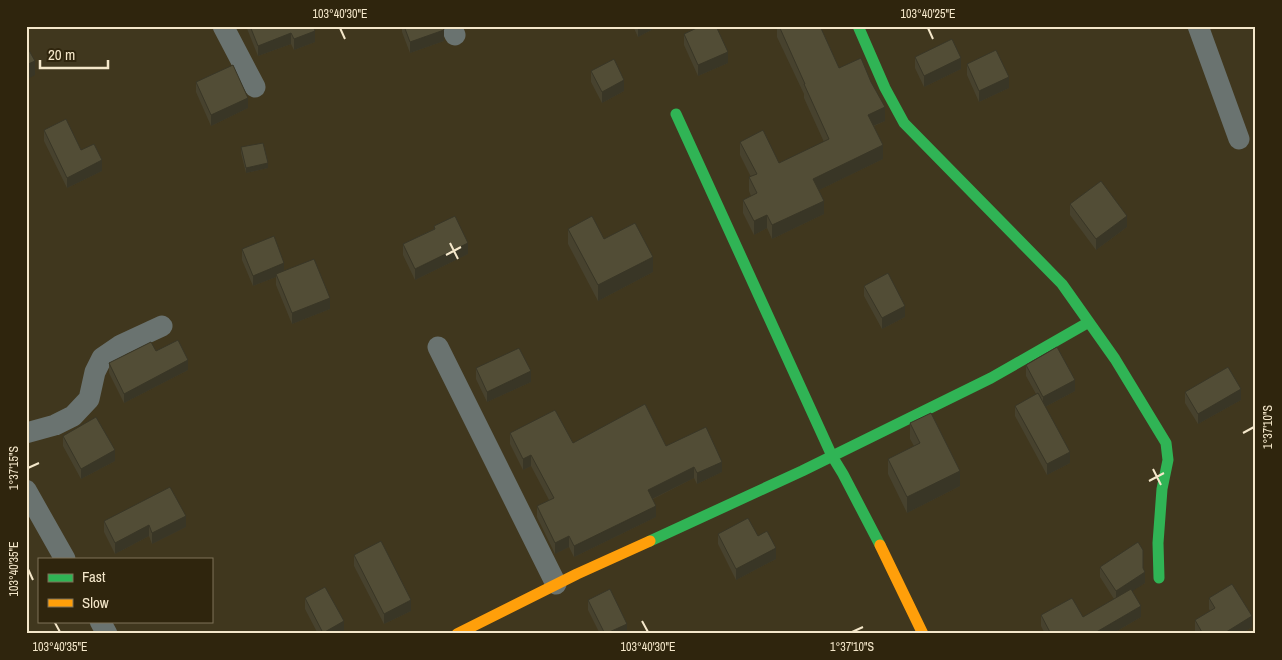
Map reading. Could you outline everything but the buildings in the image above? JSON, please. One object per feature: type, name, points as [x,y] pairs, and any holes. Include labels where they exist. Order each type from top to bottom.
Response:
[{"type":"street","points":[[223,26],[255,88]]},
{"type":"street","points":[[858,26],[885,88],[904,123],[1062,284],[1115,359],[1166,444],[1168,460],[1162,489],[1158,543],[1159,578]]},
{"type":"street","points":[[1198,26],[1239,139]]},
{"type":"street","points":[[676,114],[832,456],[892,569],[923,634]]},
{"type":"street","points":[[457,634],[556,584],[832,456],[991,378],[1089,322]]},
{"type":"street","points":[[26,433],[54,425],[73,416],[89,399],[95,372],[102,358],[121,345],[162,326]]},
{"type":"street","points":[[438,347],[556,584]]},
{"type":"street","points":[[26,490],[64,558]]},
{"type":"street","points":[[101,622],[107,634]]},
{"type":"traffic: fast","points":[[858,26],[885,88],[904,123],[1062,284],[1115,359],[1166,443],[1168,460],[1162,489],[1158,543],[1159,578]]},
{"type":"traffic: fast","points":[[676,114],[832,456],[880,545]]},
{"type":"traffic: fast","points":[[650,541],[802,471],[991,378],[1089,322]]},
{"type":"traffic: slow","points":[[457,634],[577,574],[650,541]]},
{"type":"traffic: slow","points":[[880,545],[923,634]]}]
